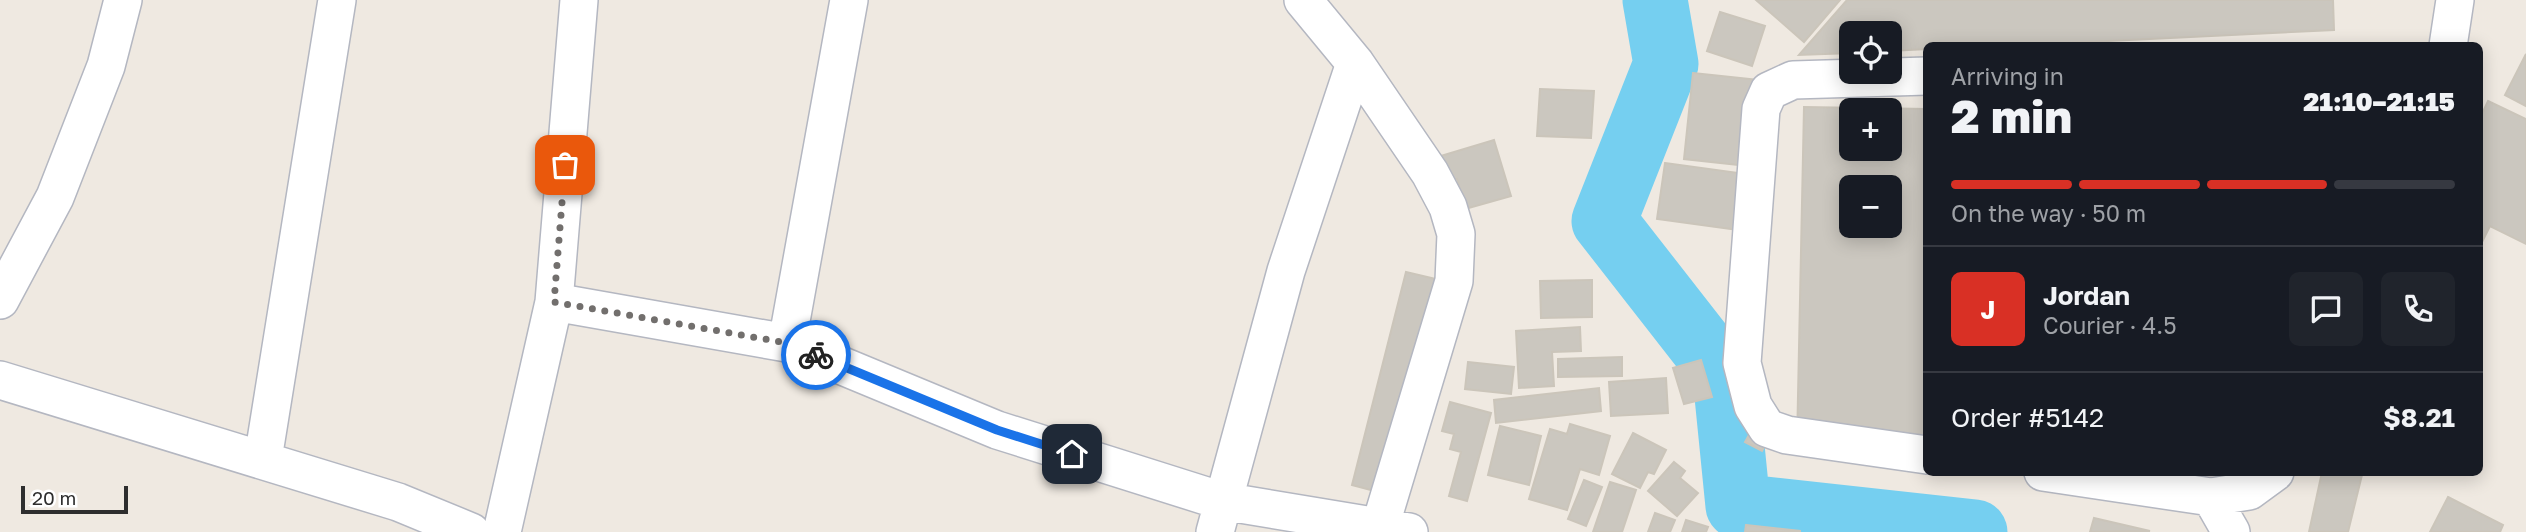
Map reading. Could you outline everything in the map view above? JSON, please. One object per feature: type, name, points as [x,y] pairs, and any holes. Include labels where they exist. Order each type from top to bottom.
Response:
[{"type":"street","points":[[0,300],[55,197],[106,66],[123,0]]},
{"type":"street","points":[[263,459],[337,0]]},
{"type":"street","points":[[502,532],[554,302],[579,0]]},
{"type":"street","points":[[787,343],[849,0]]},
{"type":"street","points":[[554,302],[787,343],[997,430],[1219,516],[1394,530],[1454,281],[1457,234],[1448,207],[1430,173],[1356,63],[1303,0]]},
{"type":"street","points":[[2449,42],[2455,0]]},
{"type":"street","points":[[1219,516],[1286,271],[1356,63]]},
{"type":"street","points":[[1923,76],[1793,80],[1769,92],[1761,109],[1742,363],[1753,406],[1768,428],[1787,435],[1923,454]]},
{"type":"street","points":[[0,380],[398,502],[465,531]]},
{"type":"street","points":[[2070,476],[2211,497],[2249,491],[2270,476]]},
{"type":"street","points":[[2211,497],[2231,532]]},
{"type":"building","points":[[1756,0],[1840,0],[1804,42]]},
{"type":"building","points":[[1847,0],[2333,0],[2334,30],[2089,42],[1923,42],[1923,49],[1902,50],[1902,21],[1839,21],[1839,53],[1799,55]]},
{"type":"building","points":[[1720,12],[1765,26],[1752,66],[1707,51]]},
{"type":"building","points":[[2526,54],[2526,106],[2505,95]]},
{"type":"building","points":[[1693,73],[1758,80],[1747,166],[1684,159]]},
{"type":"building","points":[[1540,89],[1594,91],[1591,138],[1537,136]]},
{"type":"building","points":[[2488,101],[2526,119],[2526,244],[2490,226],[2483,240],[2483,112]]},
{"type":"building","points":[[1804,107],[1839,108],[1839,161],[1902,161],[1902,109],[1923,109],[1923,447],[1797,444]]},
{"type":"building","points":[[1494,140],[1511,196],[1465,209],[1457,179],[1449,181],[1441,156]]},
{"type":"building","points":[[1665,163],[1746,174],[1739,230],[1657,219]]},
{"type":"building","points":[[1406,272],[1440,280],[1386,494],[1352,485]]},
{"type":"building","points":[[1592,280],[1592,317],[1541,318],[1540,281]]},
{"type":"building","points":[[1580,327],[1581,351],[1552,352],[1554,386],[1519,388],[1516,331]]},
{"type":"building","points":[[1622,357],[1622,376],[1558,377],[1558,359]]},
{"type":"building","points":[[1701,360],[1712,397],[1684,404],[1673,368]]},
{"type":"building","points":[[1468,362],[1514,367],[1511,394],[1465,389]]},
{"type":"building","points":[[1666,378],[1668,413],[1611,416],[1609,382]]},
{"type":"building","points":[[1599,388],[1601,411],[1496,423],[1494,400]]},
{"type":"building","points":[[1450,402],[1491,413],[1467,501],[1449,496],[1461,452],[1450,449],[1454,434],[1442,431]]},
{"type":"building","points":[[1570,424],[1610,436],[1599,475],[1580,469],[1567,510],[1529,499],[1550,429],[1567,434]]},
{"type":"building","points":[[1500,426],[1541,436],[1529,485],[1488,475]]},
{"type":"building","points":[[1754,426],[1771,434],[1762,451],[1745,442]]},
{"type":"building","points":[[1633,433],[1666,450],[1654,474],[1648,472],[1640,488],[1612,474]]},
{"type":"building","points":[[1674,462],[1685,471],[1680,478],[1698,493],[1677,516],[1648,491]]},
{"type":"building","points":[[2321,476],[2362,476],[2348,532],[2309,532]]},
{"type":"building","points":[[1584,480],[1602,487],[1586,526],[1568,519]]},
{"type":"building","points":[[1610,482],[1636,490],[1622,532],[1593,532]]},
{"type":"building","points":[[2448,497],[2503,525],[2500,532],[2430,532]]},
{"type":"building","points":[[1655,513],[1675,520],[1670,532],[1648,532]]},
{"type":"building","points":[[2094,518],[2150,531],[2090,532]]},
{"type":"building","points":[[1686,520],[1708,527],[1706,532],[1682,532]]},
{"type":"building","points":[[1746,525],[1800,531],[1800,532],[1745,532]]},
{"type":"waterway","points":[[1655,0],[1666,64],[1604,221],[1725,376],[1738,506],[1975,532]]},
{"type":"way so far","points":[[565,165],[554,302],[787,343],[816,355]]},
{"type":"route","points":[[816,355],[997,430],[1072,454]]}]
